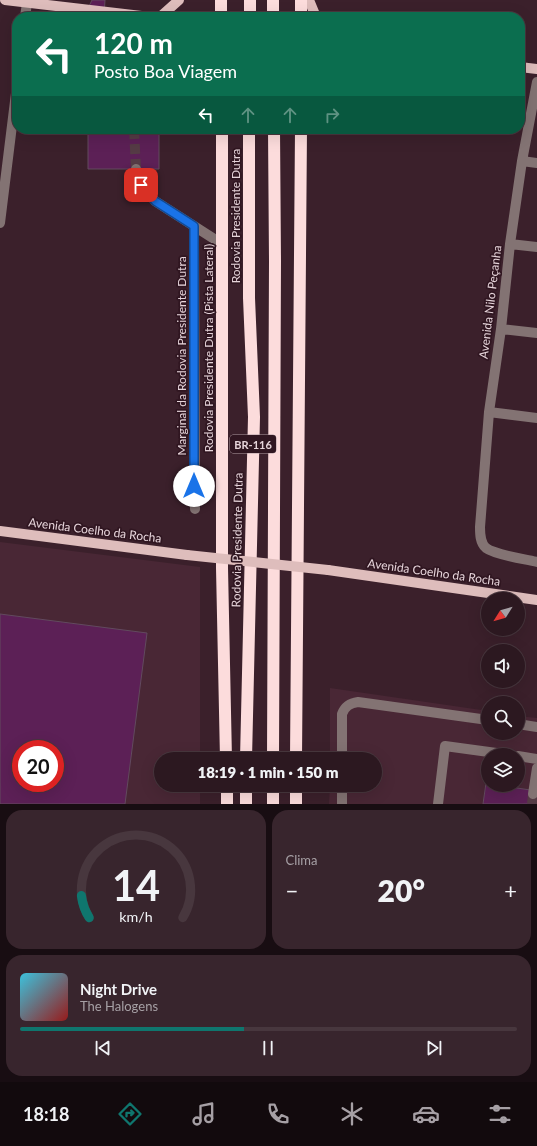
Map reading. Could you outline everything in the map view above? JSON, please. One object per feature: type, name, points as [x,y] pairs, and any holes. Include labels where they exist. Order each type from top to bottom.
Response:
[{"type":"highway","points":[[221,0],[222,12]]},
{"type":"highway","points":[[250,0],[250,12]]},
{"type":"highway","points":[[273,0],[273,12]]},
{"type":"highway","points":[[301,0],[301,12]]},
{"type":"highway","name":"Rodovia Presidente Dutra (Pista Lateral)","points":[[221,134],[222,568],[226,752]]},
{"type":"highway","name":"Rodovia Presidente Dutra","points":[[246,752],[254,417],[249,298],[249,134]]},
{"type":"highway","name":"BR-116","points":[[273,752],[276,261],[274,134]]},
{"type":"highway","points":[[296,752],[301,134]]},
{"type":"highway","points":[[226,792],[227,804]]},
{"type":"highway","points":[[246,792],[246,804]]},
{"type":"highway","points":[[273,792],[273,804]]},
{"type":"highway","points":[[296,792],[296,804]]},
{"type":"main road","points":[[6,0],[109,12]]},
{"type":"main road","points":[[166,12],[179,0]]},
{"type":"main road","points":[[309,0],[314,12]]},
{"type":"main road","points":[[525,68],[537,70]]},
{"type":"main road","name":"Avenida Coelho da Rocha","points":[[0,531],[187,555],[328,570],[537,600]]},
{"type":"street","points":[[26,12],[27,2]]},
{"type":"street","name":"Avenida Nilo Peçanha","points":[[537,82],[522,161],[510,244],[501,329],[489,412],[480,527],[480,539],[485,547],[494,552],[537,562]]},
{"type":"street","points":[[0,223],[12,126]]},
{"type":"street","points":[[522,161],[537,163]]},
{"type":"street","points":[[136,169],[141,185],[151,197],[222,244]]},
{"type":"street","name":"Marginal da Rodovia Presidente Dutra","points":[[194,226],[195,509]]},
{"type":"street","points":[[510,244],[537,247]]},
{"type":"street","points":[[501,329],[537,333]]},
{"type":"street","points":[[489,412],[537,418]]},
{"type":"street","points":[[342,752],[342,714],[347,705],[353,703],[358,702],[481,719]]},
{"type":"street","points":[[525,725],[537,727]]},
{"type":"street","points":[[438,804],[445,746],[481,751]]},
{"type":"street","points":[[525,757],[537,759]]},
{"type":"street","points":[[533,794],[537,768]]},
{"type":"street","points":[[342,792],[342,804]]},
{"type":"shaded area","points":[[0,542],[200,567],[200,752],[154,752],[154,792],[200,792],[200,804],[0,804]]},
{"type":"shaded area","points":[[330,688],[481,710],[481,740],[525,740],[525,717],[537,718],[537,804],[329,804],[330,792],[382,792],[382,752],[330,752]]},
{"type":"building","points":[[92,0],[105,0],[104,12],[86,12]]},
{"type":"building","points":[[88,134],[159,134],[159,169],[88,169]]},
{"type":"building","points":[[0,614],[147,633],[125,804],[0,804]]},
{"type":"building","points":[[525,789],[537,791],[537,804],[483,804],[485,792],[525,792]]},
{"type":"tunnel","points":[[134,134],[136,169]]},
{"type":"tunnel","points":[[532,804],[533,794]]},
{"type":"route","points":[[141,185],[155,201],[194,226],[194,486]]}]
